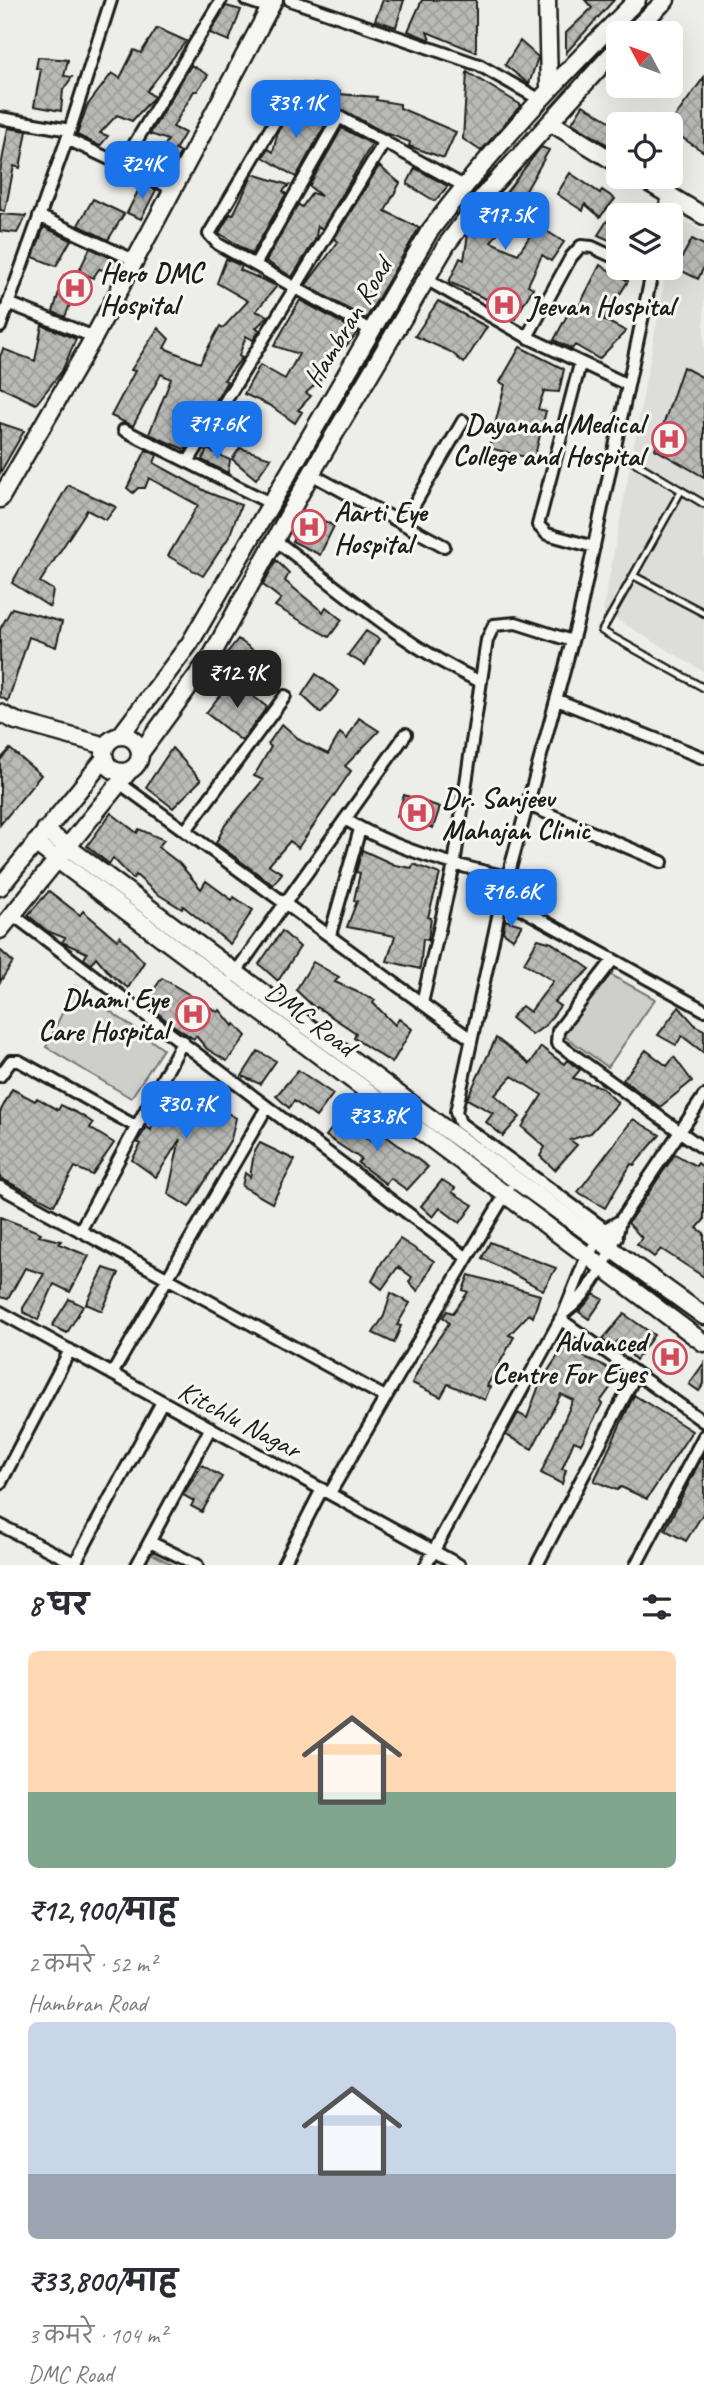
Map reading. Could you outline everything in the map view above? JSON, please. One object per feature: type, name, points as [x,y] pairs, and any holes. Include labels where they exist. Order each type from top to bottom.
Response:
[{"type":"street","points":[[0,327],[69,134],[111,0]]},
{"type":"street","points":[[123,163],[221,0]]},
{"type":"street","points":[[0,499],[136,261],[272,4],[246,0]]},
{"type":"street","points":[[290,0],[479,65],[544,93],[547,0]]},
{"type":"street","name":"Hambran Road","points":[[120,736],[190,643],[429,232],[464,186],[544,93],[637,0]]},
{"type":"street","points":[[644,21],[666,0]]},
{"type":"street","name":"Hambran Road","points":[[141,752],[212,655],[311,474],[447,244],[484,195],[606,60]]},
{"type":"street","points":[[372,331],[256,262],[218,244],[211,237],[209,230],[292,96],[301,96],[464,186]]},
{"type":"street","points":[[256,262],[339,117]]},
{"type":"street","points":[[0,118],[69,134],[173,189]]},
{"type":"street","points":[[550,122],[606,157]]},
{"type":"street","points":[[188,463],[385,141]]},
{"type":"street","points":[[659,189],[704,216]]},
{"type":"street","points":[[666,203],[668,194]]},
{"type":"street","points":[[39,216],[136,261]]},
{"type":"street","points":[[527,337],[577,250],[587,246],[606,254]]},
{"type":"street","points":[[426,279],[527,337],[628,385]]},
{"type":"street","points":[[601,1235],[460,1123],[456,1112],[502,898],[557,700],[594,547],[650,280]]},
{"type":"street","points":[[8,303],[94,337]]},
{"type":"street","points":[[580,364],[538,525],[547,534],[594,547]]},
{"type":"street","points":[[403,524],[463,422]]},
{"type":"street","points":[[124,430],[270,503]]},
{"type":"street","points":[[311,474],[444,546]]},
{"type":"street","points":[[275,540],[412,643],[453,669],[481,682]]},
{"type":"street","points":[[422,1003],[454,865],[487,640],[494,625],[500,622],[516,623],[572,641]]},
{"type":"street","points":[[186,830],[285,696]]},
{"type":"street","points":[[557,700],[704,758]]},
{"type":"street","points":[[0,713],[105,752],[117,771],[186,830],[471,1039]]},
{"type":"street","points":[[225,987],[406,734]]},
{"type":"street","points":[[0,887],[105,752],[120,736],[131,737],[141,752],[138,764],[123,776],[0,930]]},
{"type":"street","points":[[528,805],[662,862]]},
{"type":"street","points":[[345,819],[360,829],[454,865],[508,877]]},
{"type":"street","points":[[330,935],[360,829]]},
{"type":"street","points":[[45,830],[514,1179],[614,1244],[704,1316]]},
{"type":"street","name":"DMC Road","points":[[34,843],[586,1258],[704,1343]]},
{"type":"street","points":[[502,898],[704,1010]]},
{"type":"street","points":[[12,914],[467,1258]]},
{"type":"street","points":[[612,961],[558,1031],[556,1044],[704,1149]]},
{"type":"street","points":[[80,1231],[183,1041]]},
{"type":"street","points":[[0,1076],[11,1061],[19,1061],[137,1127]]},
{"type":"street","points":[[426,1565],[562,1316],[586,1258],[601,1235],[620,1221],[704,1096]]},
{"type":"street","points":[[112,1374],[267,1107]]},
{"type":"street","points":[[283,1565],[514,1179]]},
{"type":"street","points":[[0,1187],[385,1398]]},
{"type":"street","points":[[562,1316],[600,1268],[614,1244],[620,1221]]},
{"type":"street","name":"Kitchlu Nagar","points":[[0,1312],[459,1565]]},
{"type":"street","points":[[562,1316],[636,1374],[704,1422]]},
{"type":"street","points":[[0,1484],[70,1350]]},
{"type":"street","points":[[537,1565],[636,1374]]},
{"type":"street","points":[[0,1525],[77,1564],[162,1402]]},
{"type":"street","points":[[137,1565],[211,1429]]},
{"type":"street","points":[[635,1565],[704,1436]]},
{"type":"street","points":[[150,1542],[197,1565]]},
{"type":"lane","points":[[614,450],[704,505]]},
{"type":"lane","points":[[681,491],[602,631],[704,688]]},
{"type":"lane","points":[[634,576],[704,613]]},
{"type":"shaded area","name":"Dayanand Medical College and Hospital","points":[[683,220],[704,232],[704,672],[603,611],[665,280],[683,280]]},
{"type":"shaded area","points":[[606,972],[655,999],[608,1067],[563,1035]]},
{"type":"shaded area","points":[[75,986],[163,1049],[131,1098],[46,1047]]},
{"type":"shaded area","points":[[149,1552],[173,1565],[142,1565]]},
{"type":"building","points":[[383,0],[404,0],[396,27],[375,20]]},
{"type":"building","points":[[422,0],[476,0],[476,52],[427,32],[430,40],[408,31]]},
{"type":"building","points":[[585,0],[614,0],[566,53],[566,33],[592,8]]},
{"type":"building","points":[[226,6],[241,10],[229,41],[210,33]]},
{"type":"building","points":[[157,28],[186,41],[147,91],[154,97],[132,121],[117,115],[100,133],[108,136],[100,146],[77,135],[87,106],[112,73],[120,78],[134,50],[141,53]]},
{"type":"building","points":[[520,41],[538,57],[529,84],[505,65]]},
{"type":"building","points":[[38,57],[68,60],[64,76],[72,77],[63,90],[61,111],[34,106],[41,69],[36,68]]},
{"type":"building","points":[[191,65],[208,75],[197,91],[194,91],[173,127],[185,133],[175,150],[181,152],[165,177],[150,170],[168,140],[150,134]]},
{"type":"building","points":[[467,72],[521,105],[481,151],[463,139]]},
{"type":"building","points":[[704,77],[704,152],[683,138],[683,112],[679,112]]},
{"type":"building","points":[[283,82],[315,84],[340,91],[339,94],[377,97],[376,100],[400,104],[400,108],[456,132],[444,158],[409,146],[410,142],[381,131],[305,89],[282,88]]},
{"type":"building","points":[[296,104],[328,120],[296,177],[263,157],[268,149],[273,152],[278,131]]},
{"type":"building","points":[[583,105],[606,119],[606,144],[572,123]]},
{"type":"building","points":[[8,128],[27,131],[20,168],[14,166],[5,211],[0,210],[0,172]]},
{"type":"building","points":[[342,128],[372,144],[322,229],[318,226],[315,240],[292,277],[266,261],[298,204],[302,207],[312,193],[321,196],[309,186]]},
{"type":"building","points":[[541,147],[549,150],[515,210],[491,242],[518,254],[537,225],[564,242],[551,261],[542,255],[528,285],[533,288],[515,319],[494,308],[497,304],[449,282],[460,258],[464,260],[468,234],[476,236],[495,201],[498,203]]},
{"type":"building","points":[[379,166],[400,183],[385,211],[419,228],[366,319],[306,285],[338,242],[334,239]]},
{"type":"building","points":[[415,168],[448,186],[435,201],[407,184]]},
{"type":"building","points":[[570,173],[600,193],[602,190],[615,199],[612,203],[606,203],[606,210],[600,217],[585,204],[583,211],[557,194]]},
{"type":"building","points":[[253,174],[289,185],[283,191],[286,194],[252,254],[219,233],[230,214],[233,215]]},
{"type":"building","points":[[142,183],[156,190],[141,219],[127,213]]},
{"type":"building","points":[[93,199],[124,214],[108,240],[78,225]]},
{"type":"building","points":[[0,214],[26,216],[17,233],[0,231]]},
{"type":"building","points":[[606,223],[606,239],[598,235]]},
{"type":"building","points":[[44,227],[71,240],[56,266],[33,257]]},
{"type":"building","points":[[692,239],[704,245],[704,267],[698,279],[683,272],[683,255]]},
{"type":"building","points":[[90,248],[122,263],[116,273],[99,269],[93,278],[79,271]]},
{"type":"building","points":[[226,259],[242,266],[240,270],[277,286],[256,311],[268,316],[256,328],[260,330],[253,340],[246,336],[239,356],[242,358],[224,380],[227,381],[208,415],[204,419],[197,416],[186,450],[149,434],[171,379],[161,374],[133,426],[111,416],[135,371],[131,370],[158,328],[169,339],[164,348],[200,363],[220,326],[223,328],[248,301],[217,283]]},
{"type":"building","points":[[600,265],[606,268],[606,280],[628,281],[604,320],[626,331],[599,359],[575,345],[572,349],[554,340],[571,308],[577,310]]},
{"type":"building","points":[[64,275],[80,279],[65,317],[53,312]]},
{"type":"building","points":[[300,300],[358,332],[346,346],[338,341],[325,363],[329,365],[323,377],[306,393],[311,396],[298,410],[302,412],[295,423],[271,406],[244,394],[260,365],[285,379],[299,354],[274,346]]},
{"type":"building","points":[[438,301],[487,327],[464,363],[451,352],[415,336]]},
{"type":"building","points":[[42,325],[76,339],[62,371],[36,404],[0,387],[0,357],[3,349],[35,361]]},
{"type":"building","points":[[520,347],[564,369],[559,392],[544,391],[538,409],[546,411],[534,459],[489,448],[505,385],[500,382]]},
{"type":"building","points":[[683,367],[704,378],[704,477],[655,449]]},
{"type":"building","points":[[0,423],[24,431],[0,473]]},
{"type":"building","points":[[240,448],[271,458],[256,479],[232,459]]},
{"type":"building","points":[[207,449],[230,460],[228,473],[202,460]]},
{"type":"building","points":[[146,450],[157,455],[154,463],[209,493],[241,505],[229,537],[203,576],[168,556],[198,505],[149,478],[145,488],[138,488],[133,493],[127,488]]},
{"type":"building","points":[[68,485],[116,507],[106,520],[87,510],[40,582],[53,590],[50,607],[12,583]]},
{"type":"building","points":[[306,512],[334,526],[320,555],[292,541]]},
{"type":"building","points":[[276,560],[289,573],[285,581],[323,612],[326,607],[342,620],[329,637],[275,606],[281,599],[263,585]]},
{"type":"building","points":[[12,608],[62,622],[56,647],[29,637],[8,701],[0,697],[0,629]]},
{"type":"building","points":[[366,631],[379,639],[365,665],[348,655]]},
{"type":"building","points":[[238,639],[282,671],[271,689],[219,663]]},
{"type":"building","points":[[316,674],[339,691],[321,713],[302,695]]},
{"type":"building","points":[[232,680],[267,707],[242,741],[206,713]]},
{"type":"building","points":[[359,718],[379,731],[345,766],[351,771],[298,848],[290,841],[269,865],[282,873],[273,885],[216,843],[225,825],[263,780],[254,776],[271,747],[268,744],[282,724],[301,741],[328,754],[340,733],[347,739]]},
{"type":"building","points":[[172,748],[201,780],[173,808],[146,787]]},
{"type":"building","points":[[10,749],[41,775],[0,825],[0,760]]},
{"type":"building","points":[[404,795],[440,807],[433,828],[397,816]]},
{"type":"building","points":[[111,813],[137,833],[139,829],[164,840],[158,847],[179,863],[201,889],[206,881],[232,900],[234,897],[253,910],[230,944],[183,906],[182,909],[156,893],[136,875],[133,879],[113,858],[109,864],[87,846]]},
{"type":"building","points":[[362,850],[395,865],[412,868],[413,864],[440,874],[428,917],[431,918],[428,940],[423,939],[420,969],[387,961],[395,936],[347,927],[357,901],[354,900],[360,873],[356,872]]},
{"type":"building","points":[[49,891],[80,915],[83,911],[117,940],[120,936],[144,962],[128,988],[110,974],[96,957],[91,964],[84,959],[87,953],[62,942],[65,938],[47,931],[28,915]]},
{"type":"building","points":[[505,920],[522,925],[513,939],[503,932]]},
{"type":"building","points":[[282,931],[300,947],[278,981],[259,964]]},
{"type":"building","points":[[538,939],[552,943],[590,969],[554,1002],[560,1006],[546,1025],[532,1035],[511,1018],[522,1006],[530,1012],[553,981],[524,963]]},
{"type":"building","points":[[0,950],[13,962],[0,982]]},
{"type":"building","points":[[313,962],[339,977],[335,982],[375,1000],[373,1003],[395,1025],[399,1019],[412,1029],[392,1063],[354,1038],[356,1033],[317,1007],[316,1009],[296,990]]},
{"type":"building","points":[[162,978],[218,1012],[220,1010],[233,1026],[235,1024],[246,1036],[227,1061],[207,1049],[196,1036],[194,1039],[168,1022],[145,1002]]},
{"type":"building","points":[[679,1007],[696,1026],[704,1030],[704,1053],[682,1036],[676,1045],[658,1035]]},
{"type":"building","points":[[496,1038],[530,1064],[541,1047],[564,1064],[567,1060],[580,1070],[573,1078],[601,1087],[618,1103],[591,1133],[570,1140],[577,1145],[555,1170],[540,1156],[545,1147],[522,1127],[542,1095],[512,1076],[495,1095],[520,1117],[503,1136],[486,1122],[493,1113],[467,1099]]},
{"type":"building","points":[[646,1050],[667,1066],[674,1057],[692,1081],[660,1107],[623,1080]]},
{"type":"building","points":[[258,1051],[276,1061],[260,1084],[242,1076]]},
{"type":"building","points":[[298,1070],[333,1094],[316,1117],[294,1101],[289,1108],[276,1096]]},
{"type":"building","points":[[174,1081],[236,1118],[231,1139],[189,1207],[168,1194],[180,1139],[156,1177],[132,1160],[141,1144],[137,1142],[147,1127],[151,1130],[161,1102]]},
{"type":"building","points":[[12,1089],[35,1101],[37,1098],[58,1110],[61,1105],[81,1115],[93,1123],[90,1128],[114,1143],[92,1175],[75,1167],[54,1205],[0,1178],[0,1112]]},
{"type":"building","points":[[346,1110],[359,1120],[354,1129],[372,1142],[379,1131],[428,1167],[407,1190],[390,1178],[386,1184],[358,1163],[361,1159],[326,1136]]},
{"type":"building","points":[[633,1119],[660,1135],[634,1165],[631,1164],[605,1208],[578,1192]]},
{"type":"building","points":[[260,1143],[295,1160],[272,1203],[242,1186],[245,1173],[250,1177],[254,1153]]},
{"type":"building","points":[[675,1154],[704,1168],[704,1220],[697,1228],[704,1233],[704,1277],[661,1249],[654,1257],[637,1244],[642,1238],[628,1223]]},
{"type":"building","points":[[442,1180],[455,1188],[452,1192],[473,1205],[460,1223],[440,1208],[433,1217],[421,1206]]},
{"type":"building","points":[[0,1217],[41,1233],[39,1236],[61,1241],[59,1244],[89,1256],[70,1292],[54,1284],[38,1320],[23,1312],[23,1308],[44,1274],[25,1268],[8,1299],[0,1297]]},
{"type":"building","points":[[400,1239],[434,1261],[418,1291],[409,1282],[412,1277],[398,1267],[382,1289],[372,1281],[382,1262]]},
{"type":"building","points":[[490,1242],[556,1268],[543,1290],[482,1258]]},
{"type":"building","points":[[104,1268],[119,1273],[102,1311],[86,1304]]},
{"type":"building","points":[[469,1275],[540,1295],[533,1317],[529,1314],[509,1335],[514,1337],[487,1386],[490,1387],[485,1400],[448,1384],[441,1397],[412,1383],[423,1361],[449,1323],[443,1317],[447,1311],[453,1313],[468,1292],[463,1290]]},
{"type":"building","points":[[391,1293],[410,1303],[397,1325],[401,1326],[394,1343],[373,1333],[384,1316]]},
{"type":"building","points":[[594,1294],[603,1299],[589,1319],[579,1312]]},
{"type":"building","points":[[69,1299],[83,1306],[67,1333],[52,1326]]},
{"type":"building","points":[[624,1314],[654,1335],[636,1360],[617,1341],[613,1346],[602,1340]]},
{"type":"building","points":[[670,1347],[681,1355],[670,1370],[659,1361]]},
{"type":"building","points":[[563,1348],[601,1364],[619,1376],[600,1402],[602,1404],[581,1444],[574,1441],[562,1469],[566,1470],[562,1484],[541,1473],[573,1400],[561,1394],[532,1449],[506,1435],[518,1413],[527,1418],[540,1383]]},
{"type":"building","points":[[704,1363],[704,1384],[699,1391],[689,1384]]},
{"type":"building","points":[[634,1395],[692,1431],[647,1499],[621,1487],[617,1490],[594,1481]]},
{"type":"building","points":[[704,1453],[704,1512],[686,1541],[665,1530]]},
{"type":"building","points":[[202,1465],[222,1477],[202,1512],[191,1506],[194,1501],[183,1495]]},
{"type":"place","name":"Hero DMC Hospital","points":[[75,288]]},
{"type":"place","name":"Jeevan Hospital","points":[[504,305]]},
{"type":"place","name":"Dayanand Medical College and Hospital","points":[[669,439]]},
{"type":"place","name":"Aarti Eye Hospital","points":[[309,527]]},
{"type":"place","name":"Dr. Sanjeev Mahajan Clinic","points":[[417,813]]},
{"type":"place","name":"Dhami Eye Care Hospital","points":[[193,1014]]},
{"type":"place","name":"Advanced Centre For Eyes","points":[[670,1357]]}]
